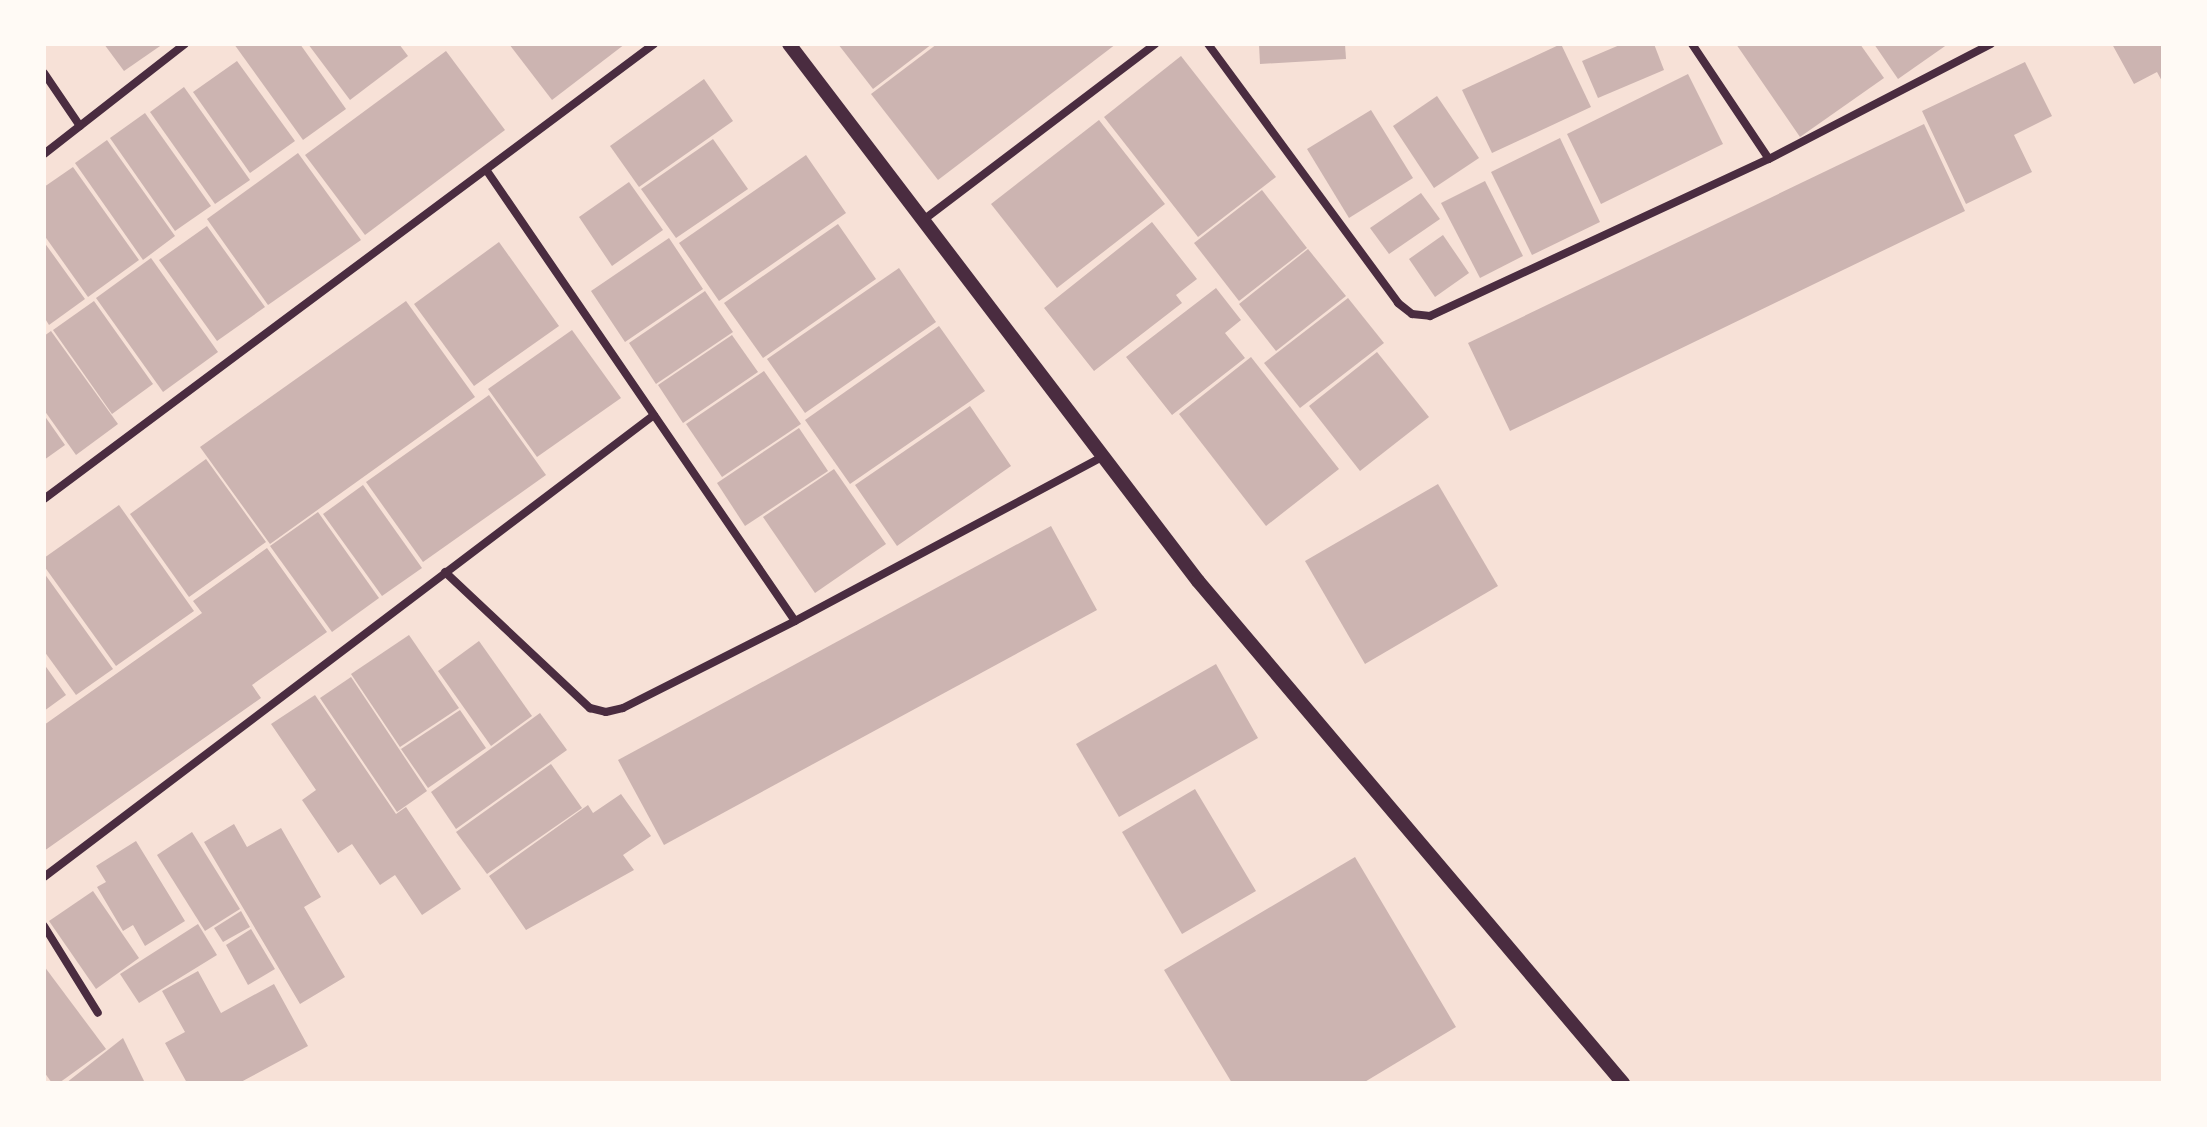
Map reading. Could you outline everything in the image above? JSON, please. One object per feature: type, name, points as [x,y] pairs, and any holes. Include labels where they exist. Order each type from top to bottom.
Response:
[{"type":"street","points":[[44,154],[185,44]]},
{"type":"street","points":[[44,499],[654,44]]},
{"type":"street","points":[[789,44],[926,218],[1102,457],[1198,581],[1623,1083]]},
{"type":"street","points":[[926,218],[1155,44]]},
{"type":"street","points":[[1208,44],[1398,303],[1412,314],[1430,316],[1769,159],[1991,44]]},
{"type":"street","points":[[1692,44],[1769,159]]},
{"type":"street","points":[[44,73],[80,126]]},
{"type":"street","points":[[487,171],[795,621]]},
{"type":"street","points":[[44,877],[654,415]]},
{"type":"street","points":[[445,572],[590,708],[606,712],[623,708],[795,621],[1102,457]]},
{"type":"street","points":[[44,926],[98,1013]]},
{"type":"building","points":[[104,44],[163,44],[124,71]]},
{"type":"building","points":[[234,44],[300,44],[346,109],[303,140]]},
{"type":"building","points":[[308,44],[399,44],[408,56],[350,100]]},
{"type":"building","points":[[509,44],[625,44],[552,100]]},
{"type":"building","points":[[838,44],[932,44],[873,89]]},
{"type":"building","points":[[937,44],[1116,44],[938,180],[871,94]]},
{"type":"building","points":[[1259,44],[1345,44],[1346,59],[1260,64]]},
{"type":"building","points":[[1561,44],[1591,107],[1492,153],[1462,90]]},
{"type":"building","points":[[1622,44],[1654,44],[1664,70],[1598,98],[1582,61]]},
{"type":"building","points":[[1736,44],[1860,44],[1884,78],[1800,137]]},
{"type":"building","points":[[1874,44],[1948,44],[1898,79]]},
{"type":"building","points":[[2112,44],[2163,44],[2163,83],[2157,72],[2134,84]]},
{"type":"building","points":[[446,51],[505,130],[365,235],[305,155]]},
{"type":"building","points":[[1181,56],[1276,177],[1198,237],[1104,117]]},
{"type":"building","points":[[237,61],[295,141],[250,173],[193,92]]},
{"type":"building","points":[[2025,62],[2052,116],[2014,135],[2032,172],[1966,204],[1922,111]]},
{"type":"building","points":[[1688,74],[1723,144],[1601,204],[1567,134]]},
{"type":"building","points":[[704,79],[733,121],[639,187],[610,146]]},
{"type":"building","points":[[184,87],[250,180],[215,204],[150,112]]},
{"type":"building","points":[[1437,96],[1479,158],[1434,188],[1393,126]]},
{"type":"building","points":[[1371,110],[1413,178],[1349,218],[1307,149]]},
{"type":"building","points":[[145,113],[211,206],[175,231],[110,138]]},
{"type":"building","points":[[1099,120],[1165,204],[1057,288],[991,204]]},
{"type":"building","points":[[1924,124],[1965,211],[1510,431],[1468,343]]},
{"type":"building","points":[[1560,138],[1600,222],[1532,255],[1491,172]]},
{"type":"building","points":[[713,139],[748,189],[676,238],[641,189]]},
{"type":"building","points":[[107,140],[175,236],[143,260],[75,163]]},
{"type":"building","points":[[298,153],[361,240],[268,305],[207,219]]},
{"type":"building","points":[[806,155],[846,213],[719,301],[679,243]]},
{"type":"building","points":[[73,167],[139,260],[88,297],[44,235],[44,187]]},
{"type":"building","points":[[1485,181],[1523,256],[1480,278],[1441,203]]},
{"type":"building","points":[[629,182],[663,230],[612,266],[579,217]]},
{"type":"building","points":[[1262,190],[1307,248],[1239,301],[1194,243]]},
{"type":"building","points":[[1421,193],[1440,219],[1389,254],[1370,228]]},
{"type":"building","points":[[1152,222],[1197,279],[1176,295],[1182,303],[1094,371],[1044,308]]},
{"type":"building","points":[[838,224],[876,279],[763,358],[724,303]]},
{"type":"building","points":[[207,226],[265,307],[217,341],[159,260]]},
{"type":"building","points":[[1443,235],[1469,273],[1435,297],[1409,259]]},
{"type":"building","points":[[669,238],[703,289],[625,342],[591,291]]},
{"type":"building","points":[[44,242],[85,299],[49,325],[44,317]]},
{"type":"building","points":[[499,242],[559,326],[474,386],[414,304]]},
{"type":"building","points":[[1308,249],[1346,296],[1276,351],[1239,304]]},
{"type":"building","points":[[151,258],[218,352],[163,392],[96,298]]},
{"type":"building","points":[[899,268],[936,322],[805,413],[767,359]]},
{"type":"building","points":[[1216,288],[1241,320],[1225,333],[1245,358],[1172,415],[1126,357]]},
{"type":"building","points":[[705,291],[733,332],[656,384],[629,343]]},
{"type":"building","points":[[1348,298],[1384,343],[1300,408],[1264,363]]},
{"type":"building","points":[[94,301],[153,384],[112,414],[53,330]]},
{"type":"building","points":[[406,301],[475,397],[270,544],[200,447]]},
{"type":"building","points":[[939,326],[985,391],[850,484],[805,420]]},
{"type":"building","points":[[572,330],[621,398],[537,457],[488,389]]},
{"type":"building","points":[[51,331],[118,424],[76,455],[44,410],[44,336]]},
{"type":"building","points":[[732,335],[758,372],[683,423],[658,385]]},
{"type":"building","points":[[1377,352],[1429,417],[1360,471],[1309,406]]},
{"type":"building","points":[[1251,357],[1339,469],[1266,526],[1179,414]]},
{"type":"building","points":[[764,371],[801,424],[722,477],[686,424]]},
{"type":"building","points":[[489,395],[546,475],[423,562],[366,482]]},
{"type":"building","points":[[970,406],[1011,466],[897,546],[855,485]]},
{"type":"building","points":[[44,415],[65,445],[44,460]]},
{"type":"building","points":[[799,428],[828,471],[745,526],[717,483]]},
{"type":"building","points":[[206,459],[266,542],[189,597],[130,514]]},
{"type":"building","points":[[834,469],[886,544],[815,593],[763,517]]},
{"type":"building","points":[[1438,484],[1498,586],[1365,664],[1305,561]]},
{"type":"building","points":[[363,485],[422,568],[382,596],[323,514]]},
{"type":"building","points":[[119,505],[194,611],[116,666],[44,566],[44,558]]},
{"type":"building","points":[[318,512],[379,598],[332,632],[270,546]]},
{"type":"building","points":[[1051,526],[1097,610],[664,845],[618,760]]},
{"type":"building","points":[[267,548],[327,632],[252,685],[261,698],[44,851],[44,725],[202,613],[193,601]]},
{"type":"building","points":[[44,573],[113,669],[76,695],[44,651]]},
{"type":"building","points":[[409,635],[459,708],[400,747],[351,674]]},
{"type":"building","points":[[479,641],[532,716],[491,746],[438,671]]},
{"type":"building","points":[[44,664],[66,695],[44,711]]},
{"type":"building","points":[[1216,664],[1258,738],[1119,817],[1076,744]]},
{"type":"building","points":[[351,677],[427,791],[397,812],[320,698]]},
{"type":"building","points":[[315,695],[396,814],[406,807],[461,889],[422,915],[395,875],[380,885],[352,844],[338,853],[302,800],[316,790],[271,724]]},
{"type":"building","points":[[460,710],[486,748],[428,788],[401,749]]},
{"type":"building","points":[[540,713],[567,750],[456,829],[431,792]]},
{"type":"building","points":[[551,764],[582,808],[487,874],[456,832]]},
{"type":"building","points":[[1195,789],[1256,891],[1182,934],[1122,832]]},
{"type":"building","points":[[621,794],[651,836],[623,855],[634,870],[526,930],[489,876],[588,805],[593,813]]},
{"type":"building","points":[[234,824],[247,847],[281,828],[321,897],[304,907],[345,977],[300,1004],[204,842]]},
{"type":"building","points":[[192,832],[240,909],[205,931],[157,855]]},
{"type":"building","points":[[136,841],[185,921],[145,946],[133,925],[123,931],[97,887],[106,882],[96,866]]},
{"type":"building","points":[[1355,857],[1456,1027],[1363,1083],[1232,1083],[1164,970]]},
{"type":"building","points":[[93,891],[139,958],[96,989],[49,921]]},
{"type":"building","points":[[241,911],[250,927],[223,942],[214,928]]},
{"type":"building","points":[[198,924],[217,955],[139,1003],[120,974]]},
{"type":"building","points":[[251,929],[275,969],[248,985],[226,945]]},
{"type":"building","points":[[44,966],[106,1049],[59,1083],[52,1083],[44,1072]]},
{"type":"building","points":[[198,971],[221,1013],[274,984],[308,1046],[239,1083],[187,1083],[165,1043],[185,1032],[162,991]]},
{"type":"building","points":[[123,1038],[145,1083],[66,1083]]}]
